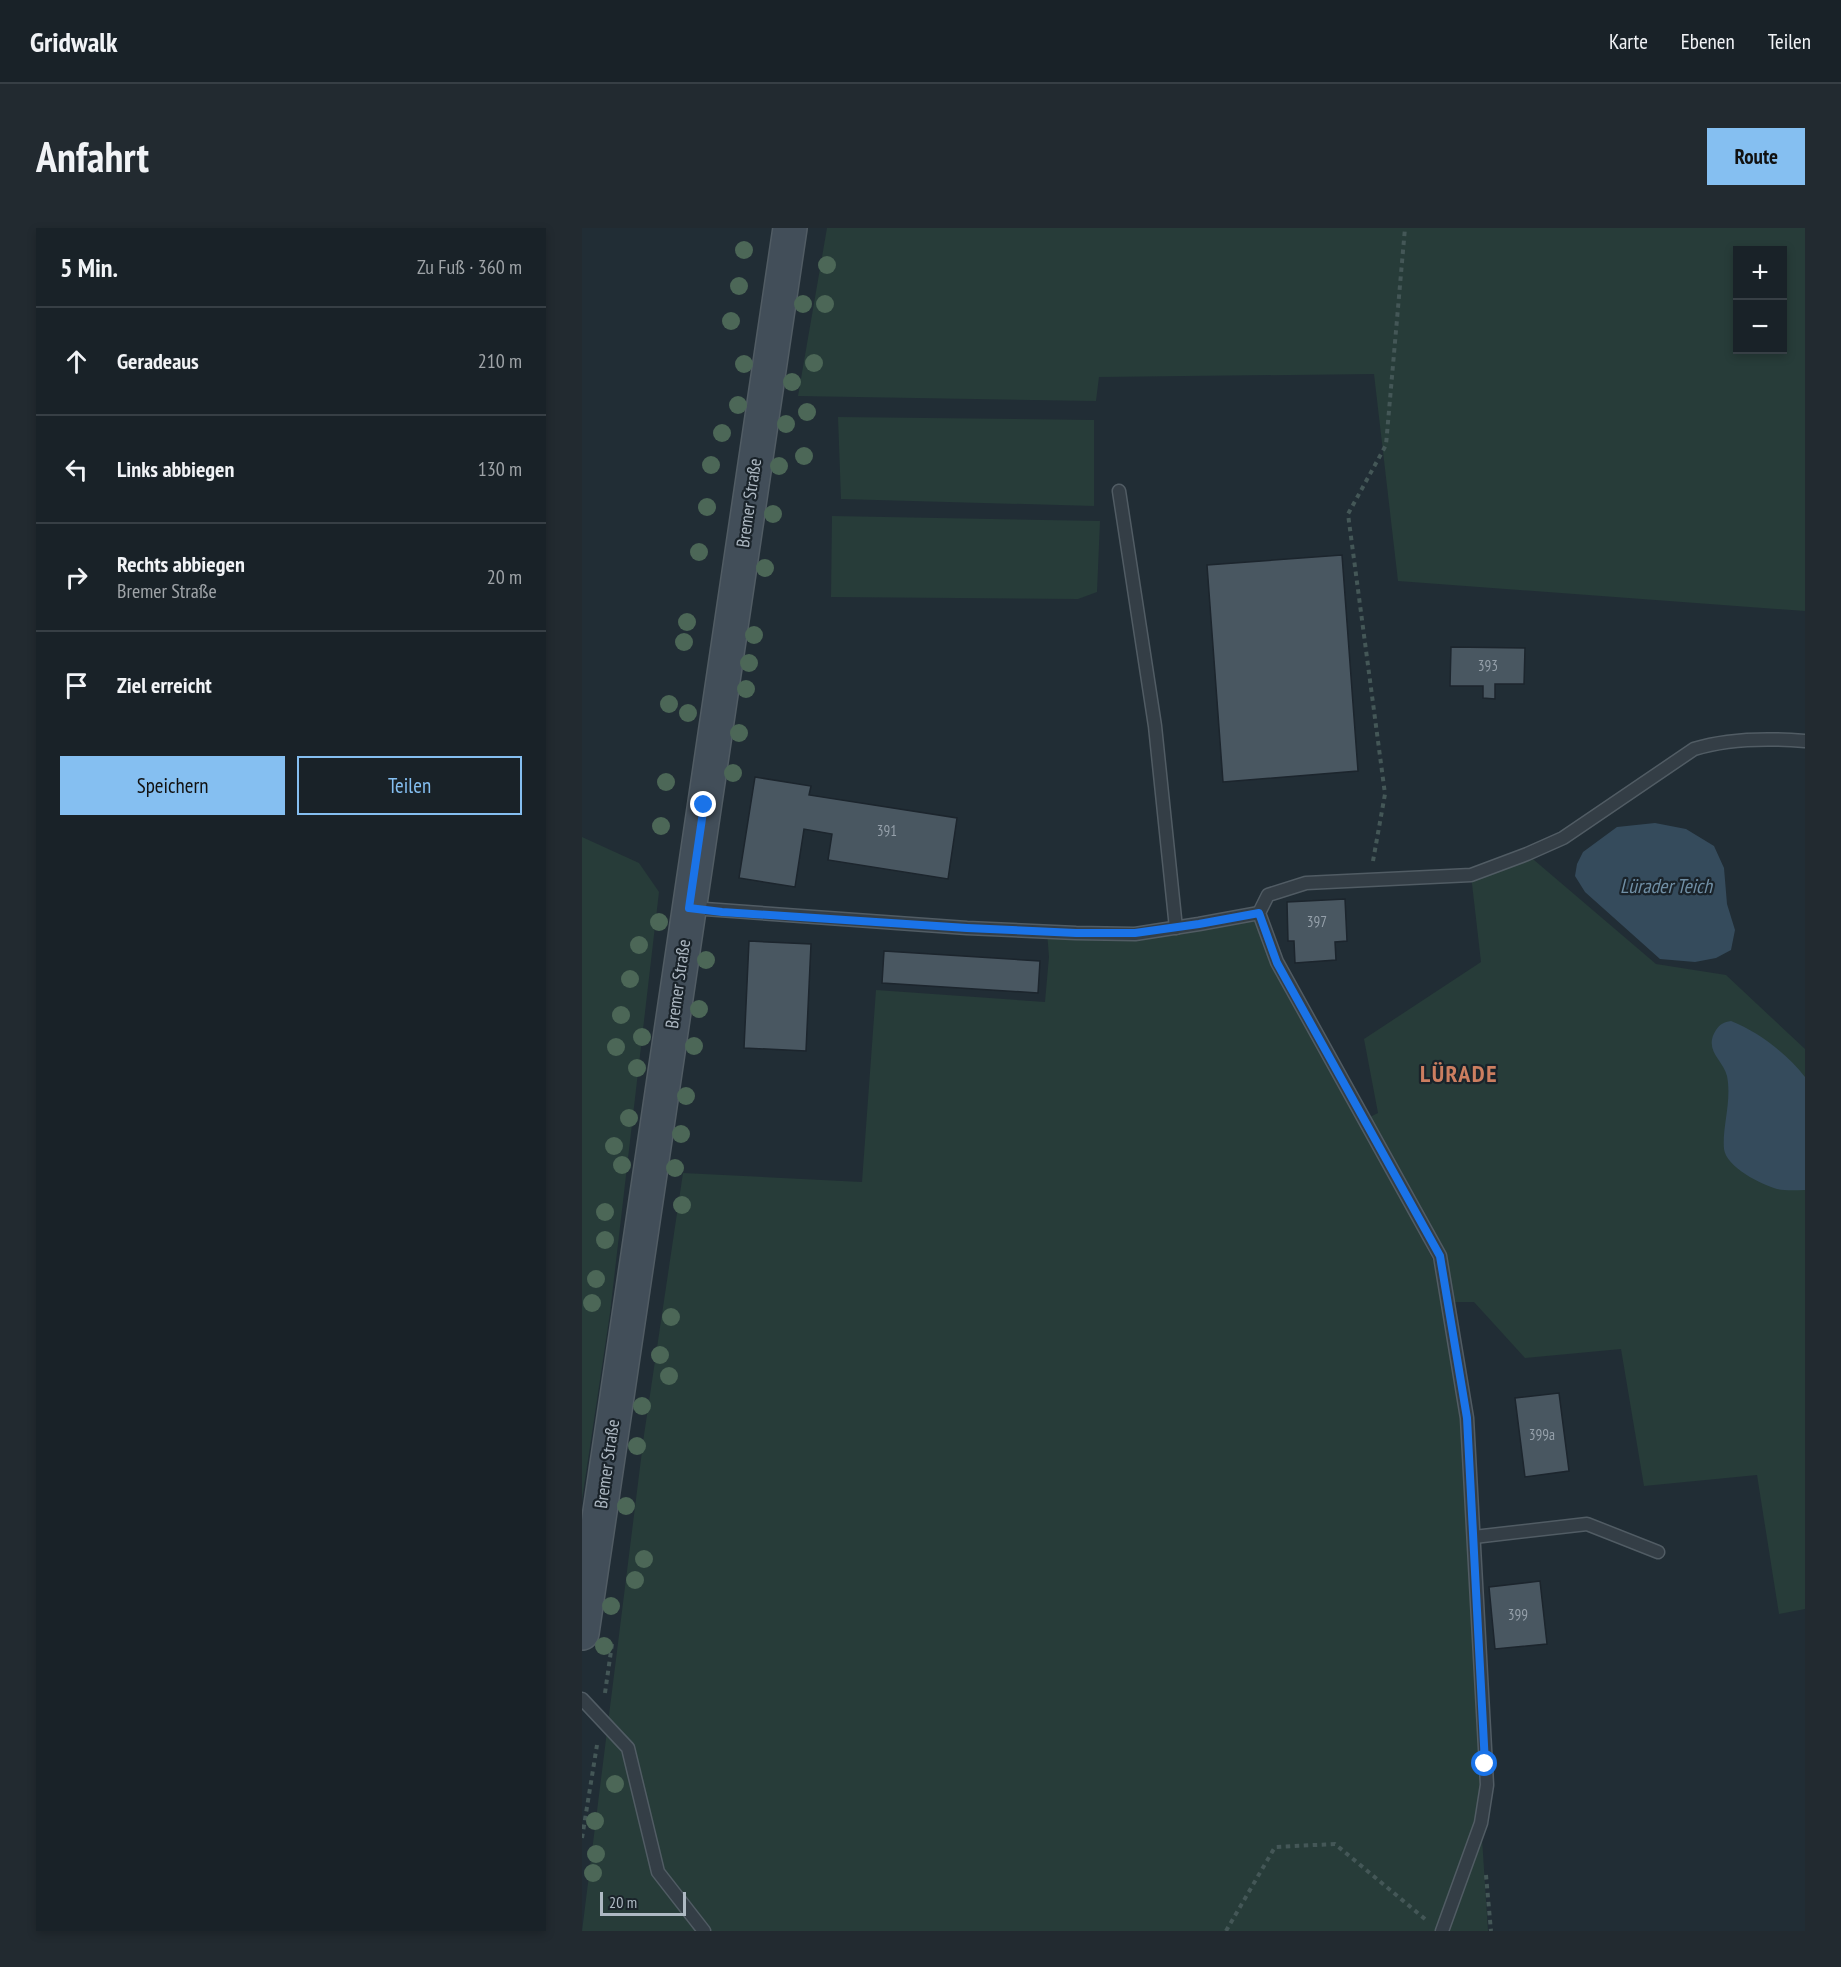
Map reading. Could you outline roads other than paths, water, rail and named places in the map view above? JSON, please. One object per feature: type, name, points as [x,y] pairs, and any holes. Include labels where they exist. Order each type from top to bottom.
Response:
[{"type":"main road","name":"Bremer Straße","points":[[582,1633],[790,228]]},
{"type":"lane","points":[[1119,491],[1155,726],[1176,928]]},
{"type":"lane","points":[[1436,1927],[1481,1823],[1487,1785],[1467,1418],[1440,1256],[1277,963],[1259,913],[1268,895],[1306,883],[1471,875],[1563,838],[1694,749],[1715,742],[1805,741]]},
{"type":"lane","points":[[689,908],[1076,933],[1135,933],[1259,913]]},
{"type":"lane","points":[[1474,1537],[1587,1524],[1658,1552]]},
{"type":"lane","points":[[582,1699],[628,1748],[658,1872],[704,1931]]},
{"type":"water","name":"Lürader Teich","points":[[1655,823],[1686,829],[1714,846],[1724,868],[1727,904],[1735,930],[1731,950],[1716,958],[1695,962],[1660,959],[1585,892],[1575,876],[1577,864],[1583,852],[1617,827]]},
{"type":"water","points":[[1731,1021],[1772,1044],[1805,1077],[1805,1190],[1780,1190],[1763,1184],[1738,1169],[1726,1156],[1724,1141],[1728,1104],[1727,1076],[1715,1054],[1712,1043],[1718,1028]]},
{"type":"district","name":"LÜRADE","points":[[1459,1074]]}]
